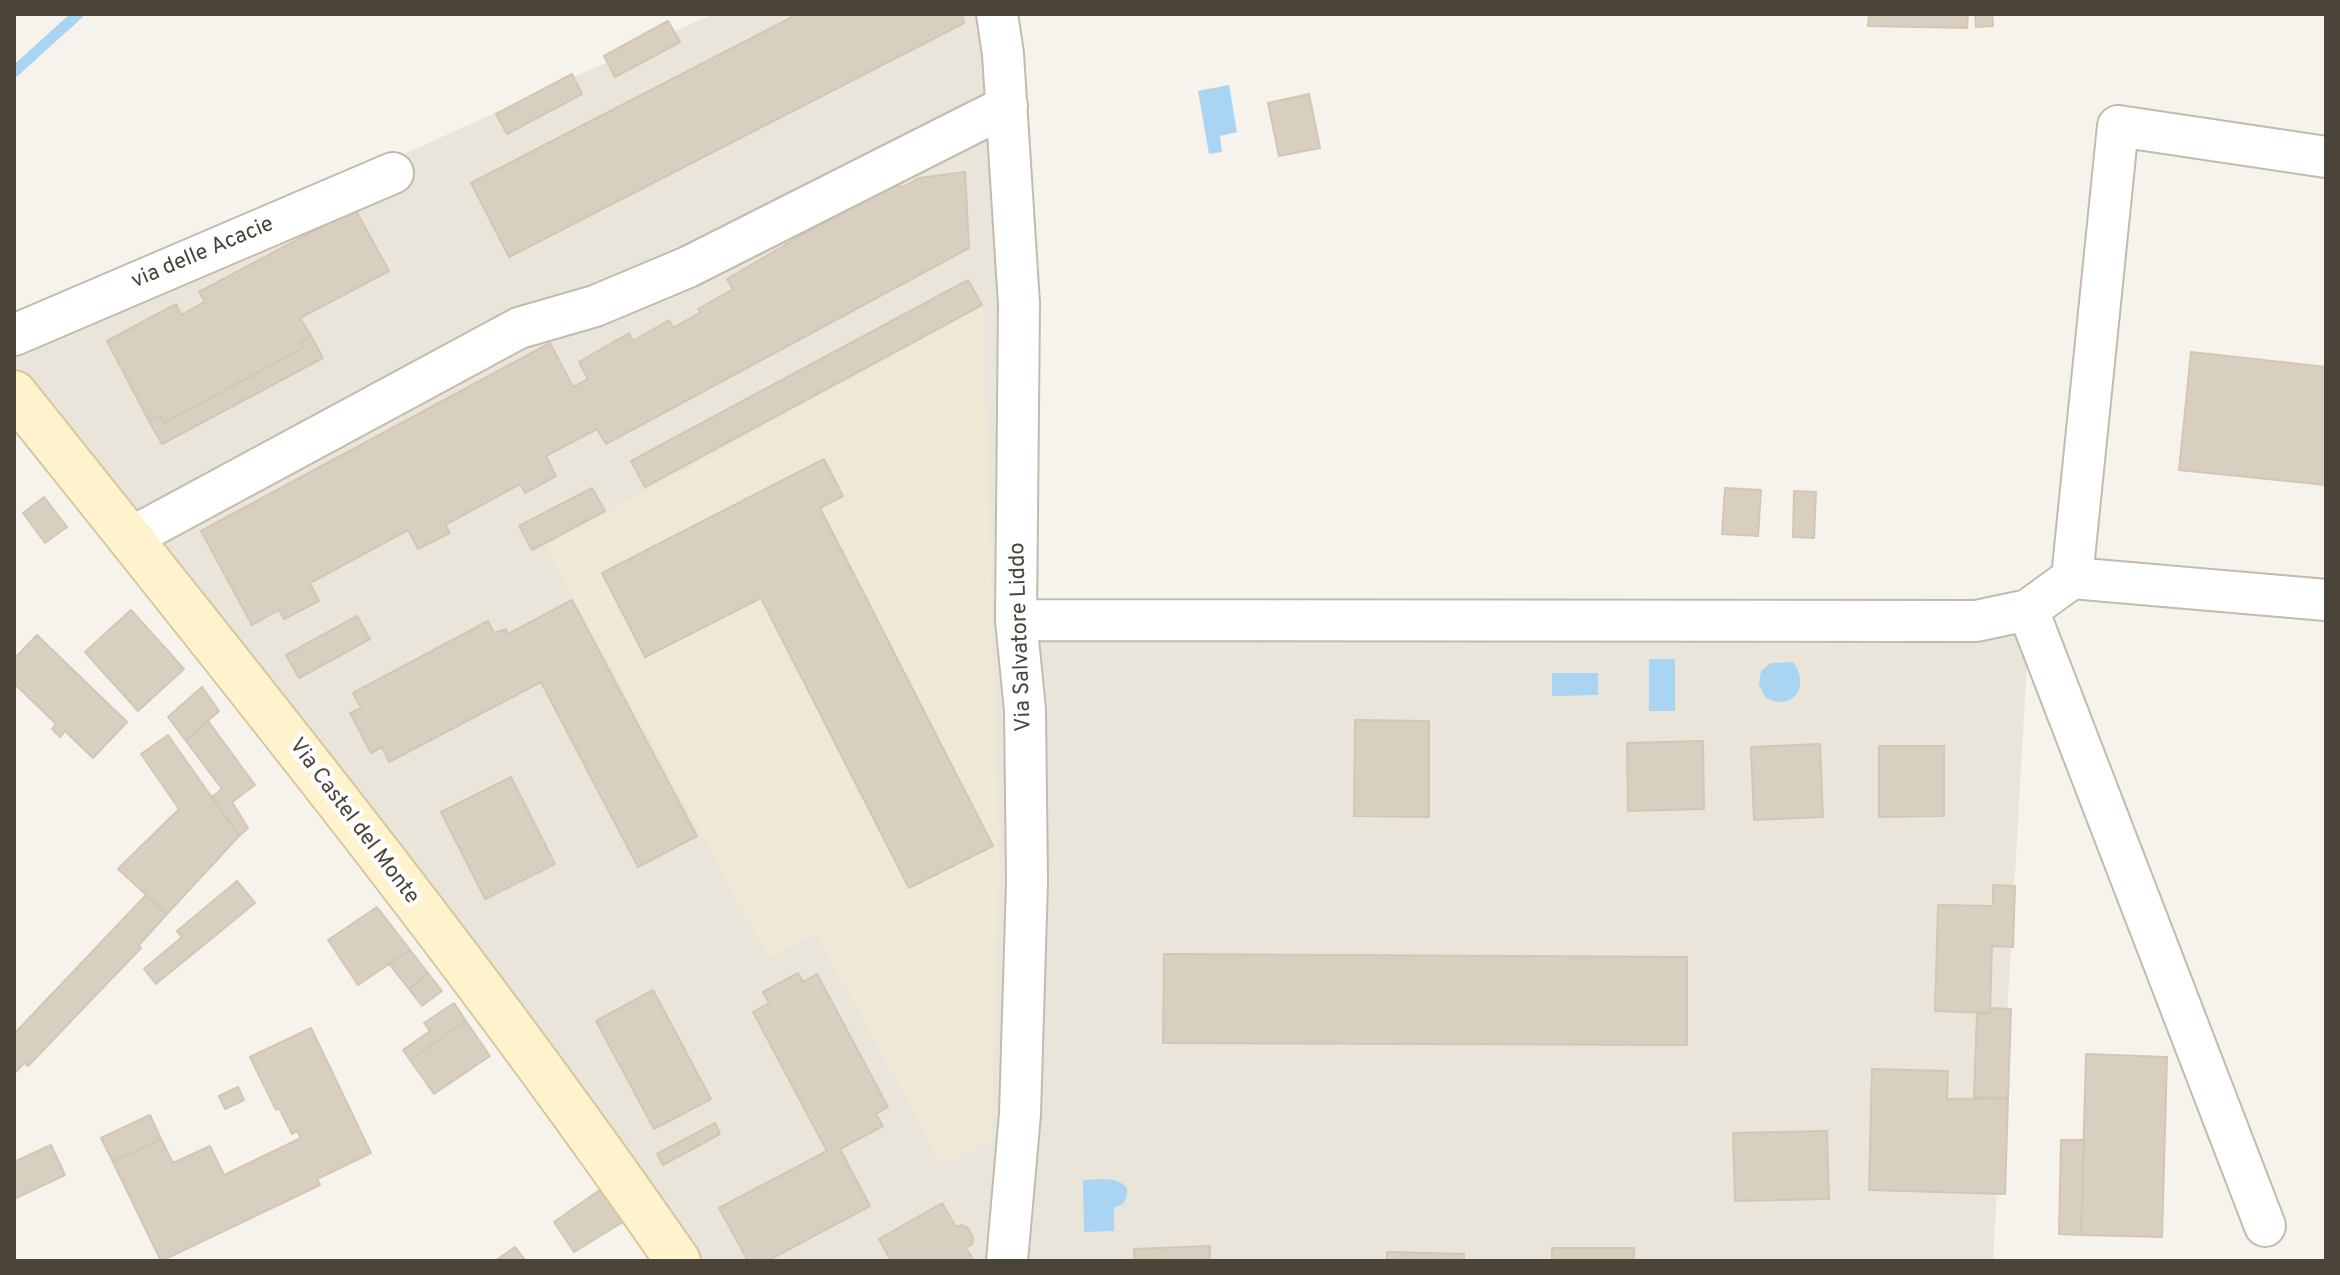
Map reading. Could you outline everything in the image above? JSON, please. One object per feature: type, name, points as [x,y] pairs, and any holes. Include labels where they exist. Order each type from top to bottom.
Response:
[{"type":"main road","name":"Via Castel del Monte","points":[[14,393],[277,723],[570,1106],[678,1261]]},
{"type":"street","name":"Via Salvatore Liddo","points":[[997,14],[1007,106],[1019,304],[1016,620],[1025,710],[1027,882],[1020,1114],[1007,1261]]},
{"type":"street","points":[[130,538],[519,328],[595,306],[688,267],[1007,106]]},
{"type":"street","points":[[2072,578],[2118,126],[2326,157]]},
{"type":"street","name":"via delle Acacie","points":[[14,335],[393,173]]},
{"type":"street","points":[[1016,620],[1976,621],[2028,610],[2072,578],[2326,600]]},
{"type":"street","points":[[2028,610],[2265,1226]]},
{"type":"shaded area","points":[[713,14],[983,14],[1017,621],[2030,611],[1993,1261],[662,1261],[14,399],[14,331]]},
{"type":"shaded area","points":[[983,306],[999,852],[992,1139],[943,1166],[816,933],[769,958],[545,546]]},
{"type":"water","points":[[1229,85],[1237,132],[1220,136],[1222,152],[1209,154],[1198,91]]},
{"type":"water","points":[[1649,659],[1675,659],[1675,711],[1649,711]]},
{"type":"water","points":[[1793,662],[1800,680],[1796,694],[1784,702],[1766,698],[1759,685],[1761,671],[1771,663]]},
{"type":"water","points":[[1552,673],[1598,673],[1598,695],[1552,696]]},
{"type":"water","points":[[1083,1180],[1113,1180],[1127,1188],[1125,1201],[1114,1207],[1114,1231],[1084,1232]]},
{"type":"building","points":[[798,14],[962,14],[964,23],[509,257],[471,183]]},
{"type":"building","points":[[1869,14],[1968,14],[1967,28],[1868,26]]},
{"type":"building","points":[[1975,14],[1992,14],[1993,26],[1976,27]]},
{"type":"building","points":[[668,21],[680,42],[615,77],[604,56]]},
{"type":"building","points":[[572,74],[582,94],[507,134],[496,114]]},
{"type":"building","points":[[1309,94],[1320,148],[1279,156],[1268,103]]},
{"type":"building","points":[[965,172],[969,248],[606,444],[597,429],[546,456],[556,476],[525,493],[520,484],[445,525],[450,533],[418,549],[408,530],[310,583],[319,601],[284,619],[279,610],[252,625],[201,531],[550,343],[573,387],[588,379],[579,362],[629,333],[633,341],[669,320],[673,328],[701,312],[698,309],[733,289],[727,279],[872,194],[893,185],[903,187],[919,178]]},
{"type":"building","points":[[355,209],[389,271],[300,318],[311,336],[300,342],[303,348],[164,423],[160,415],[149,421],[107,341],[176,304],[181,315],[205,302],[199,292]]},
{"type":"building","points":[[968,280],[982,305],[645,487],[631,461]]},
{"type":"building","points":[[311,336],[323,358],[162,444],[149,421],[160,415],[164,423],[303,348],[300,342]]},
{"type":"building","points":[[2191,352],[2326,367],[2326,485],[2179,470]]},
{"type":"building","points":[[824,459],[843,496],[820,508],[993,846],[909,888],[761,598],[645,657],[602,573]]},
{"type":"building","points":[[592,488],[605,511],[532,550],[519,526]]},
{"type":"building","points":[[1725,488],[1761,490],[1758,536],[1722,534]]},
{"type":"building","points":[[1794,491],[1816,492],[1814,538],[1793,537]]},
{"type":"building","points":[[44,497],[67,527],[45,543],[23,513]]},
{"type":"building","points":[[572,600],[697,836],[638,867],[541,682],[389,762],[382,747],[371,753],[350,713],[361,708],[353,693],[488,621],[494,633],[506,629],[508,634]]},
{"type":"building","points":[[131,610],[184,669],[138,711],[85,652]]},
{"type":"building","points":[[357,616],[370,639],[299,678],[286,655]]},
{"type":"building","points":[[37,635],[127,722],[93,758],[65,731],[60,737],[52,729],[56,724],[14,683],[14,659]]},
{"type":"building","points":[[202,687],[219,711],[186,741],[168,717]]},
{"type":"building","points":[[1355,720],[1429,721],[1429,817],[1354,816]]},
{"type":"building","points":[[208,721],[255,785],[232,802],[248,828],[239,836],[212,797],[222,789],[186,741]]},
{"type":"building","points":[[168,735],[239,836],[167,914],[118,869],[179,809],[141,754]]},
{"type":"building","points":[[1703,741],[1704,809],[1628,811],[1627,743]]},
{"type":"building","points":[[1820,744],[1823,817],[1754,820],[1751,747]]},
{"type":"building","points":[[1879,746],[1944,746],[1944,816],[1879,817]]},
{"type":"building","points":[[511,777],[555,864],[485,899],[441,812]]},
{"type":"building","points":[[237,881],[255,903],[156,984],[144,969],[182,937],[177,931]]},
{"type":"building","points":[[1993,885],[2015,886],[2013,947],[1992,946],[1990,1013],[1935,1011],[1938,905],[1993,906]]},
{"type":"building","points":[[146,895],[167,914],[139,945],[141,948],[28,1066],[24,1063],[14,1074],[14,1034]]},
{"type":"building","points":[[377,907],[410,950],[358,985],[328,940]]},
{"type":"building","points":[[410,950],[428,973],[409,989],[389,964]]},
{"type":"building","points":[[1164,954],[1687,957],[1687,1045],[1163,1043]]},
{"type":"building","points":[[428,973],[442,991],[422,1006],[409,989]]},
{"type":"building","points":[[798,973],[803,982],[817,974],[888,1107],[876,1114],[883,1126],[840,1149],[870,1206],[767,1261],[748,1261],[719,1208],[827,1151],[753,1012],[769,1003],[763,992]]},
{"type":"building","points":[[653,990],[711,1099],[654,1129],[596,1021]]},
{"type":"building","points":[[454,1003],[466,1021],[410,1060],[403,1050],[430,1031],[424,1023]]},
{"type":"building","points":[[1990,1008],[2011,1009],[2008,1098],[1974,1097],[1977,1013],[1990,1013]]},
{"type":"building","points":[[466,1021],[490,1056],[434,1094],[410,1060]]},
{"type":"building","points":[[311,1028],[371,1153],[317,1179],[320,1185],[161,1261],[113,1162],[161,1139],[173,1163],[210,1146],[224,1175],[301,1138],[297,1131],[292,1134],[279,1108],[276,1110],[250,1057]]},
{"type":"building","points":[[2086,1054],[2167,1057],[2162,1237],[2081,1235]]},
{"type":"building","points":[[1872,1069],[1948,1071],[1947,1099],[2008,1098],[2005,1194],[1869,1190]]},
{"type":"building","points":[[238,1087],[244,1100],[225,1109],[219,1096]]},
{"type":"building","points":[[150,1115],[161,1139],[113,1162],[101,1138]]},
{"type":"building","points":[[715,1123],[720,1134],[663,1165],[657,1154]]},
{"type":"building","points":[[1827,1131],[1829,1199],[1735,1201],[1733,1133]]},
{"type":"building","points":[[2061,1140],[2084,1140],[2081,1235],[2059,1234]]},
{"type":"building","points":[[51,1145],[65,1175],[14,1199],[14,1162]]},
{"type":"building","points":[[601,1189],[623,1222],[574,1252],[554,1222]]},
{"type":"building","points":[[942,1203],[956,1227],[962,1225],[968,1228],[973,1237],[972,1244],[966,1248],[974,1261],[891,1261],[879,1239]]},
{"type":"building","points":[[1210,1246],[1210,1261],[1134,1261],[1134,1249]]},
{"type":"building","points":[[515,1247],[526,1261],[495,1261]]},
{"type":"building","points":[[1552,1248],[1634,1248],[1634,1261],[1552,1261]]},
{"type":"building","points":[[1387,1252],[1464,1254],[1464,1261],[1387,1261]]},
{"type":"waterway","points":[[14,72],[78,14]]}]
